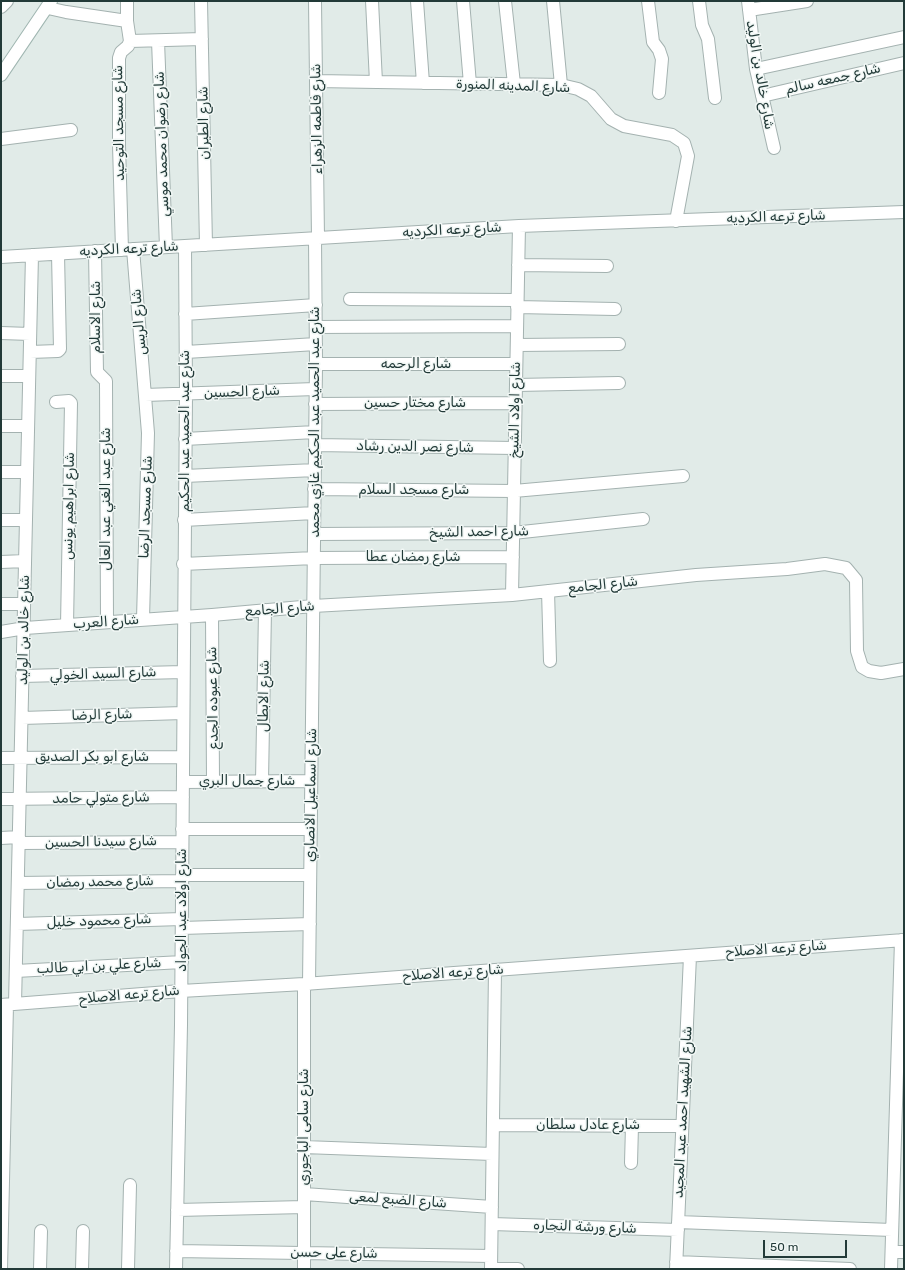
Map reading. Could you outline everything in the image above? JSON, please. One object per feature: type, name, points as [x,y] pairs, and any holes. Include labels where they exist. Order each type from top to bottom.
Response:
[{"type":"street","points":[[1,7],[7,1]]},
{"type":"street","points":[[127,1],[127,20],[130,41],[202,39]]},
{"type":"street","name":"شارع الطيران","points":[[201,1],[206,245]]},
{"type":"street","name":"شارع فاطمه الزهراء","points":[[315,1],[317,238]]},
{"type":"street","points":[[372,1],[376,82]]},
{"type":"street","points":[[417,1],[423,83]]},
{"type":"street","points":[[463,1],[470,84]]},
{"type":"street","points":[[505,1],[514,84]]},
{"type":"street","points":[[553,1],[561,85]]},
{"type":"street","points":[[648,1],[653,42],[659,50],[662,59],[659,93]]},
{"type":"street","points":[[699,1],[702,25],[708,39],[715,98]]},
{"type":"street","points":[[748,6],[807,1]]},
{"type":"street","points":[[1,75],[50,4],[66,12],[127,20]]},
{"type":"street","name":"شارع خالد بن الوليد","points":[[748,6],[756,69],[774,148]]},
{"type":"street","points":[[756,69],[904,37]]},
{"type":"street","name":"شارع مسجد التوحيد","points":[[128,249],[119,145],[119,58],[121,52],[128,46],[130,41]]},
{"type":"street","name":"شارع رضوان محمد موسي","points":[[158,41],[166,247]]},
{"type":"street","name":"شارع جمعه سالم","points":[[762,96],[904,63]]},
{"type":"street","name":"شارع المدينه المنورة","points":[[316,81],[561,85],[578,89],[591,96],[611,119],[624,126],[672,136],[684,143],[688,156],[676,221]]},
{"type":"street","points":[[1,139],[71,130]]},
{"type":"street","name":"شارع ترعه الكرديه","points":[[1,257],[519,226],[904,212]]},
{"type":"street","name":"شارع اولاد الشيخ","points":[[512,595],[519,226]]},
{"type":"street","name":"شارع عبد الحميد عبد الحكيم غازي محمد","points":[[313,606],[317,238]]},
{"type":"street","name":"شارع عبد الحميد عبد الحكيم","points":[[184,617],[186,439],[185,246]]},
{"type":"street","name":"شارع الريس","points":[[128,249],[145,395]]},
{"type":"street","name":"شارع الاسلام","points":[[95,251],[96,372],[104,378]]},
{"type":"street","points":[[30,352],[58,352],[60,349],[58,254]]},
{"type":"street","name":"شارع خالد بن الوليد","points":[[1,1269],[8,1005],[16,971],[22,676],[25,628],[24,604],[32,255]]},
{"type":"street","points":[[518,265],[607,266]]},
{"type":"street","points":[[350,299],[517,303],[615,309]]},
{"type":"street","points":[[185,314],[316,305]]},
{"type":"street","points":[[316,327],[517,326]]},
{"type":"street","points":[[1,333],[30,334]]},
{"type":"street","points":[[186,352],[316,344]]},
{"type":"street","points":[[516,345],[620,344]]},
{"type":"street","name":"شارع الرحمه","points":[[316,364],[516,364]]},
{"type":"street","points":[[1,376],[30,376]]},
{"type":"street","name":"شارع عبد الغني عبد العال","points":[[104,378],[106,381],[107,621]]},
{"type":"street","points":[[516,385],[619,383]]},
{"type":"street","name":"شارع الحسين","points":[[145,395],[315,389]]},
{"type":"street","name":"شارع مسجد الرضا","points":[[143,619],[148,433],[145,395]]},
{"type":"street","name":"شارع ابراهيم يونس","points":[[56,402],[69,401],[71,403],[67,625]]},
{"type":"street","name":"شارع مختار حسين","points":[[315,404],[516,403]]},
{"type":"street","points":[[1,426],[28,426]]},
{"type":"street","points":[[186,439],[315,432]]},
{"type":"street","name":"شارع نصر الدين رشاد","points":[[315,445],[515,448]]},
{"type":"street","points":[[185,476],[315,470]]},
{"type":"street","points":[[1,472],[27,472]]},
{"type":"street","name":"شارع مسجد السلام","points":[[314,489],[514,491],[683,476]]},
{"type":"street","points":[[184,520],[314,513]]},
{"type":"street","name":"شارع احمد الشيخ","points":[[314,534],[513,533],[643,519]]},
{"type":"street","points":[[1,520],[26,520]]},
{"type":"street","name":"شارع رمضان عطا","points":[[184,564],[314,558],[512,557]]},
{"type":"street","points":[[1,562],[25,561]]},
{"type":"street","name":"شارع الجامع","points":[[212,615],[313,606],[512,595],[825,564],[846,568],[853,575],[857,584],[856,651],[862,667],[869,671],[881,673],[904,669]]},
{"type":"street","points":[[548,591],[550,661]]},
{"type":"street","points":[[1,604],[24,604]]},
{"type":"street","name":"شارع اسماعيل الانصاري","points":[[306,984],[310,924],[313,606]]},
{"type":"street","name":"شارع الابطال","points":[[262,781],[265,610]]},
{"type":"street","name":"شارع العرب","points":[[1,632],[25,628],[107,621],[212,615]]},
{"type":"street","name":"شارع عبوده الجدع","points":[[212,615],[214,781]]},
{"type":"street","name":"شارع اولاد عبد الجواد","points":[[176,1269],[182,991],[184,617]]},
{"type":"street","name":"شارع السيد الخولي","points":[[22,676],[183,672]]},
{"type":"street","name":"شارع الرضا","points":[[22,718],[183,713]]},
{"type":"street","name":"شارع ابو بكر الصديق","points":[[1,758],[183,758]]},
{"type":"street","name":"شارع جمال البري","points":[[183,782],[311,781]]},
{"type":"street","name":"شارع متولي حامد","points":[[1,799],[183,797]]},
{"type":"street","points":[[182,829],[311,829]]},
{"type":"street","name":"شارع سيدنا الحسين","points":[[1,838],[19,840],[182,842]]},
{"type":"street","name":"شارع محمد رمضان","points":[[18,883],[310,875]]},
{"type":"street","name":"شارع محمود خليل","points":[[17,924],[310,924]]},
{"type":"street","points":[[891,1269],[898,1252],[892,1230],[899,1210],[902,940]]},
{"type":"street","name":"شارع ترعه الاصلاح","points":[[8,1005],[182,991],[306,984],[902,940]]},
{"type":"street","name":"شارع الشهيد احمد عبد المجيد","points":[[676,1266],[690,956]]},
{"type":"street","name":"شارع علي بن ابي طالب","points":[[16,971],[182,962]]},
{"type":"street","points":[[496,970],[491,1269],[518,1269]]},
{"type":"street","name":"شارع سامى الباجوري","points":[[304,1269],[306,984]]},
{"type":"street","name":"شارع عادل سلطان","points":[[493,1125],[682,1126]]},
{"type":"street","points":[[631,1163],[632,1126]]},
{"type":"street","points":[[304,1147],[492,1154]]},
{"type":"street","points":[[128,1269],[130,1185]]},
{"type":"street","name":"شارع الضبع لمعى","points":[[304,1194],[492,1207]]},
{"type":"street","points":[[177,1210],[304,1207]]},
{"type":"street","name":"شارع ورشة النجاره","points":[[492,1224],[892,1230]]},
{"type":"street","points":[[40,1269],[41,1231]]},
{"type":"street","points":[[82,1269],[83,1231]]},
{"type":"street","name":"شارع على حسن","points":[[176,1251],[491,1256]]},
{"type":"street","points":[[676,1266],[850,1269]]}]
